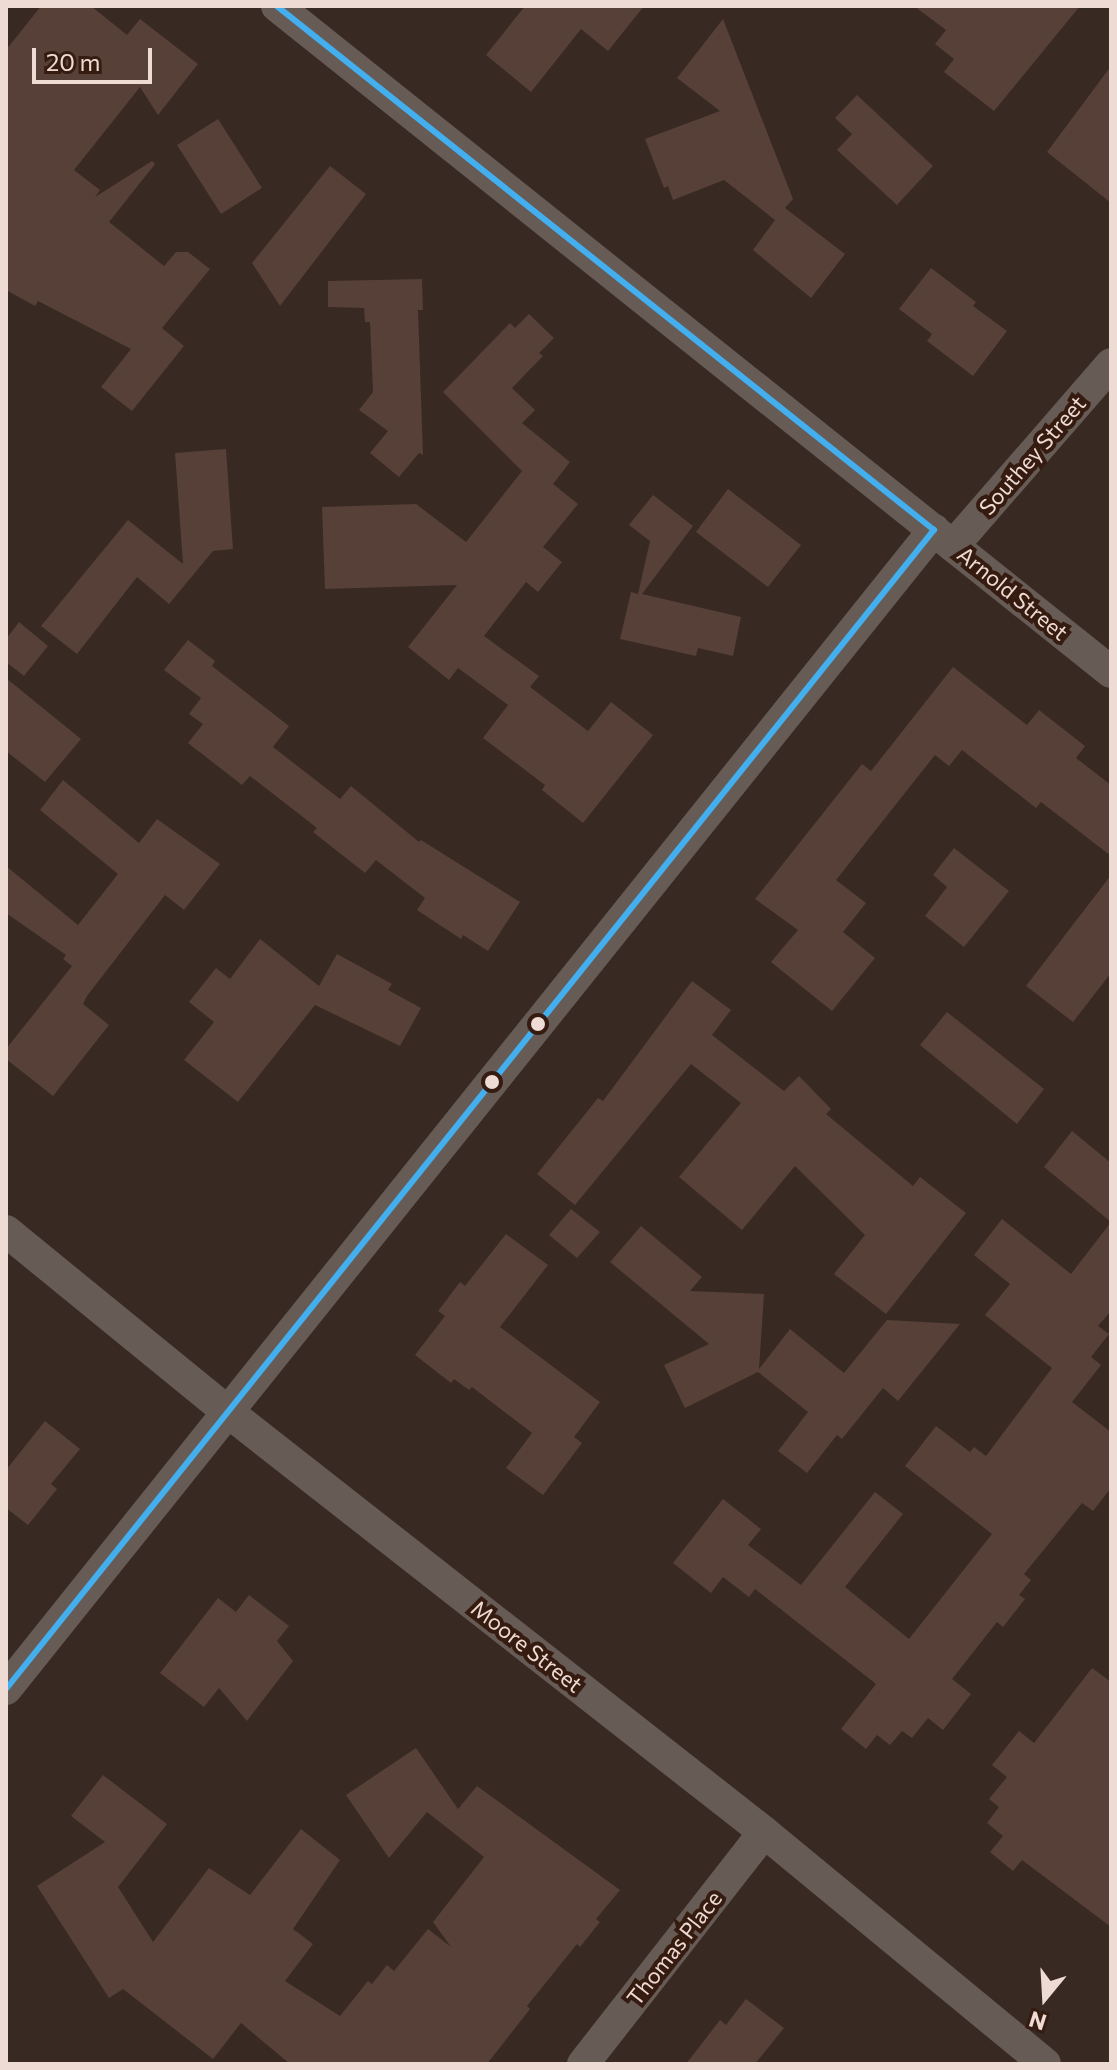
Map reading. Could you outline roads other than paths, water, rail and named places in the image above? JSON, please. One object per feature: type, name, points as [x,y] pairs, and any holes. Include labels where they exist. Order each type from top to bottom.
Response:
[{"type":"street","name":"Arnold Street","points":[[277,6],[1111,672]]},
{"type":"street","name":"Southey Street","points":[[6,1689],[228,1412],[944,538],[1111,364]]},
{"type":"street","name":"Moore Street","points":[[6,1231],[228,1412],[764,1832],[1045,2064]]},
{"type":"street","name":"Thomas Place","points":[[583,2064],[764,1832]]}]
